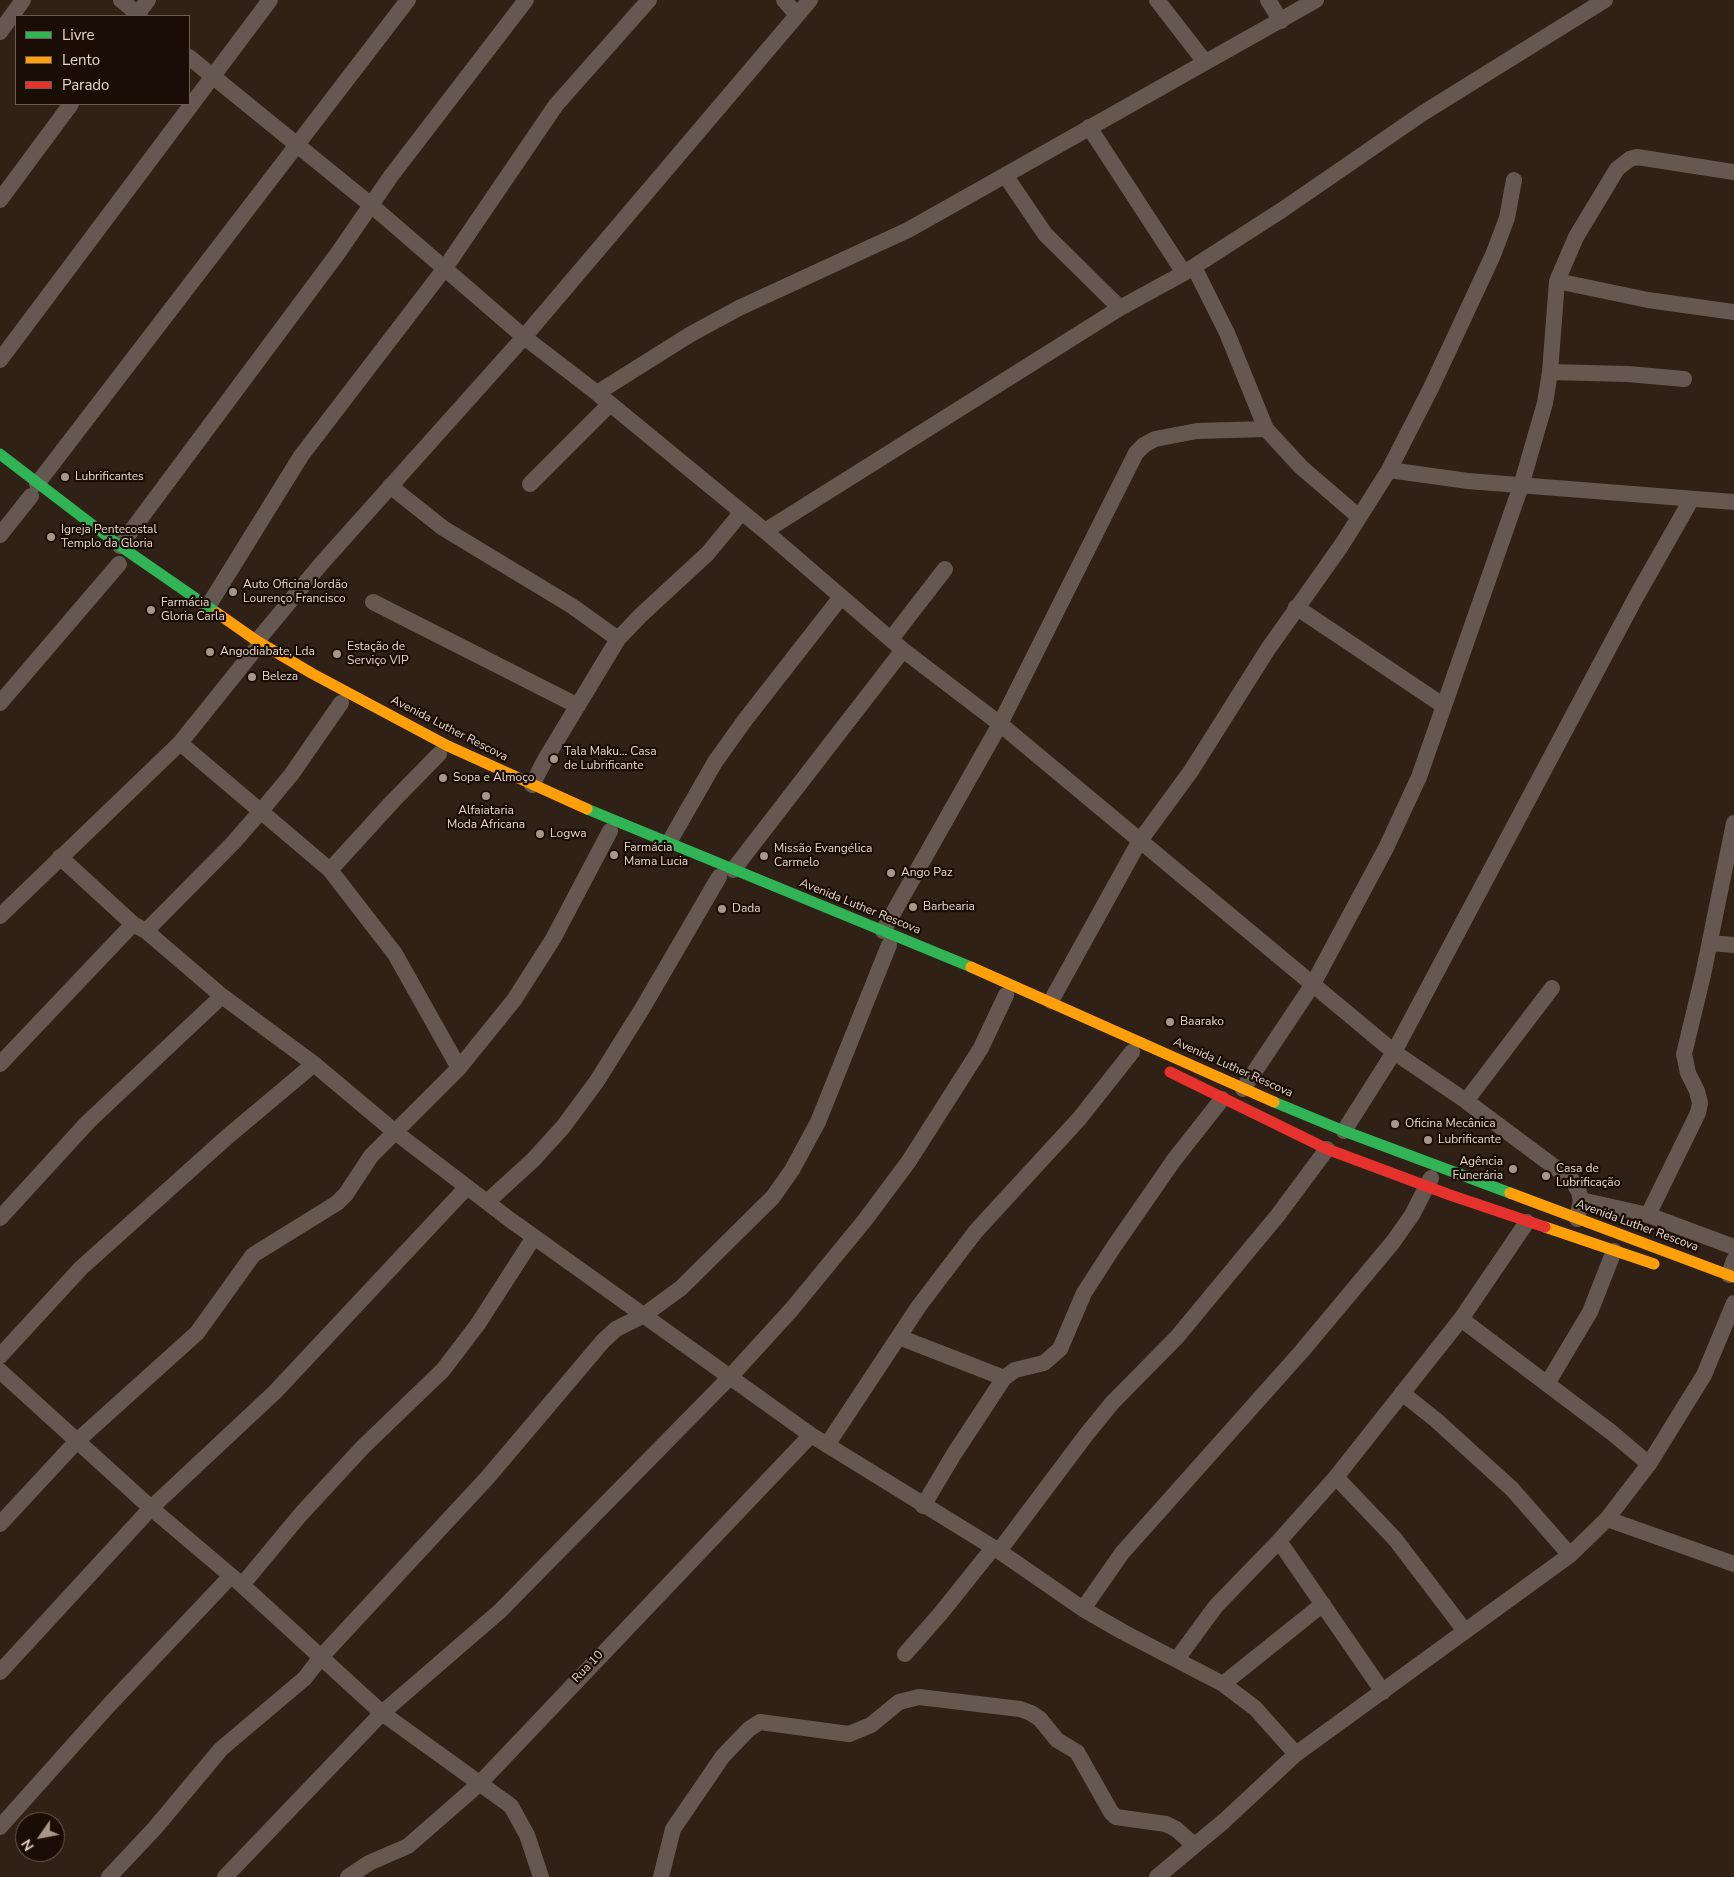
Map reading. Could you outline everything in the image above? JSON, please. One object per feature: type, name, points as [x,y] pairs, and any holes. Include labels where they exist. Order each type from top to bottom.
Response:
[{"type":"main road","name":"Avenida Luther Rescova","points":[[0,454],[31,492],[120,559],[207,608],[251,647],[337,701]]},
{"type":"main road","name":"Avenida Luther Rescova","points":[[251,647],[364,702],[448,746],[529,792],[667,849],[723,875],[1051,1001],[1243,1089],[1344,1131],[1731,1276]]},
{"type":"main road","points":[[382,724],[464,766]]},
{"type":"main road","name":"Avenida Luther Rescova","points":[[549,805],[610,831],[667,849]]},
{"type":"main road","name":"Avenida Luther Rescova","points":[[791,906],[886,938],[952,972]]},
{"type":"main road","points":[[979,984],[1125,1049]]},
{"type":"main road","points":[[1156,1065],[1327,1149],[1427,1187],[1670,1270]]},
{"type":"street","points":[[0,32],[23,0]]},
{"type":"street","points":[[121,0],[137,15]]},
{"type":"street","points":[[139,15],[148,0]]},
{"type":"street","points":[[0,360],[270,0]]},
{"type":"street","points":[[0,534],[408,0]]},
{"type":"street","points":[[0,703],[120,559],[371,205],[526,0]]},
{"type":"street","points":[[207,608],[301,456],[445,268],[556,105],[648,0]]},
{"type":"street","points":[[784,0],[798,15]]},
{"type":"street","points":[[4,906],[60,857],[180,743],[251,647],[390,486],[524,337],[810,0]]},
{"type":"street","points":[[1157,0],[1205,62]]},
{"type":"street","points":[[1268,0],[1281,21]]},
{"type":"street","points":[[597,393],[691,334],[739,308],[908,230],[1316,0]]},
{"type":"street","points":[[765,531],[1120,308],[1189,270],[1282,210],[1423,113],[1605,0]]},
{"type":"street","points":[[190,58],[371,205],[524,337],[597,393],[741,514],[765,531],[897,644],[1000,724],[1394,1052],[1466,1101],[1572,1180],[1581,1200],[1578,1219]]},
{"type":"street","points":[[0,200],[70,105]]},
{"type":"street","points":[[1090,127],[1189,270],[1227,333],[1266,430],[1301,468],[1359,516]]},
{"type":"street","points":[[1243,1089],[1313,984],[1407,806],[1521,486],[1545,403],[1550,372],[1557,281],[1576,237],[1617,169],[1623,163],[1637,157],[1734,172]]},
{"type":"street","points":[[1005,175],[1045,234],[1120,308]]},
{"type":"street","points":[[1051,1001],[1140,842],[1191,771],[1296,607],[1389,470],[1431,388],[1493,255],[1507,218],[1514,180]]},
{"type":"street","points":[[1557,281],[1648,300],[1734,312]]},
{"type":"street","points":[[1550,372],[1628,374],[1684,379]]},
{"type":"street","points":[[530,484],[610,404]]},
{"type":"street","points":[[109,1877],[155,1828],[221,1749],[305,1678],[320,1657],[488,1477],[604,1341],[620,1327],[644,1315],[681,1288],[757,1215],[792,1170],[818,1122],[886,938],[1000,724],[1136,453],[1155,438],[1197,431],[1266,430]]},
{"type":"street","points":[[1389,470],[1521,486],[1734,502]]},
{"type":"street","points":[[390,486],[443,528],[572,606],[618,639]]},
{"type":"street","points":[[1344,1131],[1394,1052],[1636,597],[1691,500]]},
{"type":"street","points":[[529,792],[546,758],[618,639],[708,553],[741,514]]},
{"type":"street","points":[[487,1202],[551,1140],[597,1081],[723,875],[897,644],[945,569]]},
{"type":"street","points":[[667,849],[715,762],[841,596]]},
{"type":"street","points":[[373,602],[578,706]]},
{"type":"street","points":[[1296,607],[1444,706]]},
{"type":"street","points":[[0,1064],[140,928],[232,843],[261,811],[290,774],[337,701]]},
{"type":"street","points":[[180,743],[330,870],[395,954],[459,1068]]},
{"type":"street","points":[[330,870],[393,801],[440,754]]},
{"type":"street","points":[[1648,1215],[1698,1113],[1700,1103],[1697,1091],[1688,1073],[1684,1054],[1710,943],[1734,823]]},
{"type":"street","points":[[0,1524],[77,1441],[197,1333],[253,1255],[337,1203],[346,1194],[371,1156],[459,1068],[487,1035],[519,992],[553,939],[610,831]]},
{"type":"street","points":[[60,857],[140,928],[222,996],[314,1064],[395,1132],[534,1237],[811,1435],[996,1550],[1083,1609],[1223,1684],[1255,1708],[1296,1754]]},
{"type":"street","points":[[1710,943],[1734,945]]},
{"type":"street","points":[[1466,1101],[1552,988]]},
{"type":"street","points":[[225,1877],[382,1713],[500,1611],[730,1377],[825,1271],[909,1161],[981,1048],[1006,995]]},
{"type":"street","points":[[0,1218],[88,1122],[222,996]]},
{"type":"street","points":[[827,1444],[899,1337],[976,1230],[1079,1119],[1125,1049]]},
{"type":"street","points":[[0,1356],[81,1268],[227,1137],[314,1064]]},
{"type":"street","points":[[923,1506],[954,1454],[1004,1378],[1015,1370],[1044,1362],[1060,1348],[1084,1293],[1098,1270],[1143,1202],[1222,1099]]},
{"type":"street","points":[[905,1654],[996,1550],[1112,1404],[1177,1337],[1278,1215],[1327,1149]]},
{"type":"street","points":[[1083,1609],[1108,1570],[1122,1553],[1302,1351],[1386,1250],[1412,1215],[1437,1166]]},
{"type":"street","points":[[0,1672],[151,1508],[275,1392],[467,1187]]},
{"type":"street","points":[[1581,1200],[1648,1215],[1734,1247]]},
{"type":"street","points":[[1177,1660],[1216,1606],[1280,1541],[1336,1476],[1461,1319],[1527,1222]]},
{"type":"street","points":[[0,1827],[109,1706],[236,1581],[363,1447],[443,1370],[478,1324],[534,1237]]},
{"type":"street","points":[[1546,1384],[1590,1312],[1614,1251]]},
{"type":"street","points":[[1731,1276],[1734,1260]]},
{"type":"street","points":[[1157,1877],[1224,1821],[1296,1754],[1570,1555],[1607,1519],[1649,1464],[1704,1375],[1734,1304]]},
{"type":"street","points":[[1461,1319],[1611,1432],[1649,1464]]},
{"type":"street","points":[[899,1337],[1004,1378]]},
{"type":"street","points":[[1,1373],[382,1713],[511,1806],[528,1835],[541,1877]]},
{"type":"street","points":[[1402,1393],[1436,1420],[1512,1489],[1570,1555]]},
{"type":"street","name":"Rua 10","points":[[348,1877],[369,1863],[408,1846],[479,1784],[811,1435]]},
{"type":"street","points":[[1336,1476],[1395,1539],[1465,1631]]},
{"type":"street","points":[[1607,1519],[1734,1564]]},
{"type":"street","points":[[1280,1541],[1383,1692]]},
{"type":"street","points":[[1223,1684],[1323,1604]]},
{"type":"street","points":[[662,1877],[674,1829],[722,1756],[748,1729],[760,1722],[849,1734],[871,1725],[899,1702],[919,1697],[1020,1709],[1031,1713],[1040,1719],[1057,1740],[1077,1752],[1111,1812],[1116,1817],[1166,1824],[1176,1829],[1194,1845]]},
{"type":"traffic: fast","points":[[0,454],[120,546],[217,613]]},
{"type":"traffic: fast","points":[[587,809],[971,967]]},
{"type":"traffic: fast","points":[[1274,1102],[1344,1131],[1510,1193]]},
{"type":"traffic: slow","points":[[217,613],[257,641],[313,674],[448,746],[587,809]]},
{"type":"traffic: slow","points":[[971,967],[1274,1102]]},
{"type":"traffic: slow","points":[[1510,1193],[1734,1277]]},
{"type":"traffic: slow","points":[[1545,1227],[1654,1264]]},
{"type":"traffic: jam","points":[[1170,1072],[1327,1149],[1450,1195],[1545,1227]]},
{"type":"place","name":"Lubrificantes","points":[[65,477]]},
{"type":"place","name":"Igreja Pentecostal Templo da Gloria","points":[[51,537]]},
{"type":"place","name":"Auto Oficina Jordão Lourenço Francisco","points":[[233,592]]},
{"type":"place","name":"Farmácia Gloria Carla","points":[[151,610]]},
{"type":"place","name":"Angodiabate, Lda","points":[[210,652]]},
{"type":"place","name":"Estação de Serviço VIP","points":[[337,654]]},
{"type":"place","name":"Beleza","points":[[252,677]]},
{"type":"place","name":"Tala Maku... Casa de Lubrificante","points":[[554,759]]},
{"type":"place","name":"Sopa e Almoço","points":[[443,778]]},
{"type":"place","name":"Alfaiataria Moda Africana","points":[[486,796]]},
{"type":"place","name":"Logwa","points":[[540,834]]},
{"type":"place","name":"Farmácia Mama Lucia","points":[[614,855]]},
{"type":"place","name":"Missão Evangélica Carmelo","points":[[764,856]]},
{"type":"place","name":"Ango Paz","points":[[891,873]]},
{"type":"place","name":"Barbearia","points":[[913,907]]},
{"type":"place","name":"Dada","points":[[722,909]]},
{"type":"place","name":"Baarako","points":[[1170,1022]]},
{"type":"place","name":"Oficina Mecânica","points":[[1395,1124]]},
{"type":"place","name":"Lubrificante","points":[[1428,1140]]},
{"type":"place","name":"Agência Funerária","points":[[1513,1169]]},
{"type":"place","name":"Casa de Lubrificação","points":[[1546,1176]]}]
